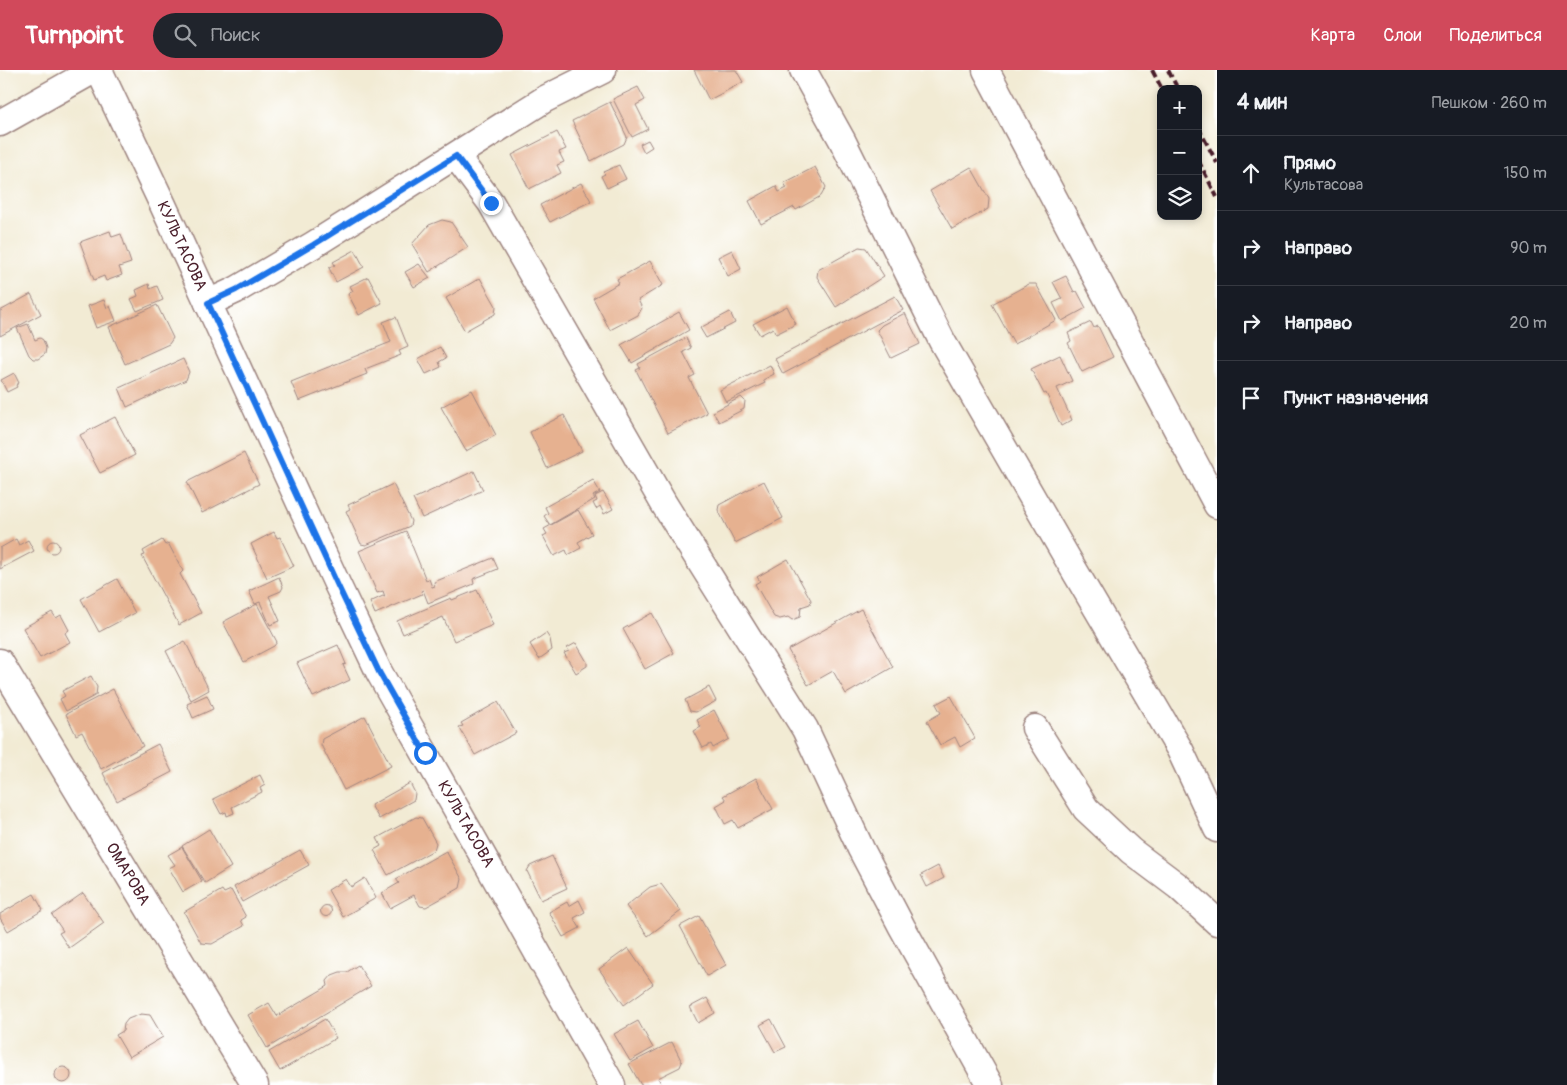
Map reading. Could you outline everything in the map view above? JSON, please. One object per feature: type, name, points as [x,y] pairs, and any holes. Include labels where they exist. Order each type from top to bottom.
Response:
[{"type":"street","points":[[0,123],[94,70]]},
{"type":"street","name":"КУЛЬТАСОВА","points":[[100,70],[379,672],[612,1085]]},
{"type":"street","points":[[208,303],[236,290],[313,245],[545,99],[603,70]]},
{"type":"street","points":[[803,70],[842,140],[942,341],[1180,750],[1217,829]]},
{"type":"street","points":[[986,70],[1217,505]]},
{"type":"street","points":[[456,156],[491,203],[664,504],[805,729],[861,849],[990,1085]]},
{"type":"street","name":"ОМАРОВА","points":[[0,662],[255,1085]]},
{"type":"street","points":[[1035,728],[1086,809],[1131,852],[1179,887],[1217,922]]},
{"type":"building","points":[[694,70],[736,70],[743,82],[709,100]]},
{"type":"building","points":[[638,87],[645,100],[636,105],[648,129],[632,137],[613,99]]},
{"type":"building","points":[[610,102],[627,137],[624,144],[591,161],[572,121]]},
{"type":"building","points":[[557,132],[566,149],[559,152],[564,162],[557,165],[561,173],[529,189],[512,155]]},
{"type":"building","points":[[648,140],[652,147],[644,152],[640,144]]},
{"type":"building","points":[[619,165],[626,179],[607,188],[601,176],[605,174],[603,172]]},
{"type":"building","points":[[815,167],[826,187],[821,196],[796,210],[794,207],[761,224],[749,201],[776,186],[779,192],[787,188],[784,183]]},
{"type":"building","points":[[971,167],[989,199],[988,209],[952,229],[930,191]]},
{"type":"building","points":[[581,183],[591,201],[550,222],[540,205]]},
{"type":"building","points":[[442,220],[451,222],[468,247],[429,272],[412,244],[429,225]]},
{"type":"building","points":[[110,231],[112,237],[121,234],[131,263],[119,267],[122,275],[106,281],[104,276],[94,280],[80,242]]},
{"type":"building","points":[[859,247],[866,248],[884,276],[836,307],[817,277],[818,270]]},
{"type":"building","points":[[355,250],[364,267],[336,282],[329,268],[335,265],[333,262]]},
{"type":"building","points":[[732,250],[741,269],[728,276],[718,257]]},
{"type":"building","points":[[650,261],[663,285],[638,300],[642,308],[638,315],[610,330],[593,298],[619,283],[617,279]]},
{"type":"building","points":[[419,264],[430,278],[414,287],[405,272]]},
{"type":"building","points":[[1066,276],[1074,292],[1077,291],[1086,308],[1062,321],[1053,303],[1062,299],[1053,282]]},
{"type":"building","points":[[368,277],[382,303],[359,315],[348,294],[353,291],[350,286]]},
{"type":"building","points":[[480,278],[496,306],[495,314],[465,331],[446,298]]},
{"type":"building","points":[[149,284],[150,289],[157,286],[163,300],[137,311],[131,299],[138,296],[136,290]]},
{"type":"building","points":[[1029,284],[1036,284],[1056,320],[1014,344],[992,304]]},
{"type":"building","points":[[31,294],[41,314],[0,336],[0,311]]},
{"type":"building","points":[[895,296],[903,310],[783,374],[775,359]]},
{"type":"building","points":[[104,300],[107,308],[110,306],[116,321],[96,328],[88,306]]},
{"type":"building","points":[[157,305],[173,338],[169,344],[125,364],[109,327]]},
{"type":"building","points":[[787,306],[796,324],[776,334],[773,328],[760,335],[753,324]]},
{"type":"building","points":[[679,312],[689,330],[632,363],[621,345]]},
{"type":"building","points":[[730,312],[735,323],[706,338],[700,328]]},
{"type":"building","points":[[905,313],[920,344],[891,358],[877,330],[882,325]]},
{"type":"building","points":[[396,317],[408,347],[399,351],[401,355],[365,369],[367,374],[299,401],[291,382],[391,342],[383,322]]},
{"type":"building","points":[[1091,322],[1094,328],[1098,326],[1113,357],[1082,372],[1068,343],[1071,341],[1068,333]]},
{"type":"building","points":[[28,324],[35,340],[40,338],[43,340],[46,348],[45,354],[38,359],[33,359],[29,355],[17,328]]},
{"type":"building","points":[[686,338],[691,348],[683,352],[695,375],[689,378],[707,413],[668,433],[636,370],[640,368],[638,364]]},
{"type":"building","points":[[440,347],[446,358],[439,362],[441,367],[426,374],[418,359]]},
{"type":"building","points":[[1060,355],[1072,381],[1057,388],[1072,420],[1061,426],[1046,393],[1044,394],[1031,369]]},
{"type":"building","points":[[183,359],[189,372],[186,380],[127,407],[119,388]]},
{"type":"building","points":[[770,365],[774,374],[763,380],[765,383],[726,402],[720,390]]},
{"type":"building","points":[[14,373],[19,383],[16,385],[17,387],[7,392],[1,380]]},
{"type":"building","points":[[472,390],[496,435],[466,451],[441,407]]},
{"type":"building","points":[[741,397],[745,401],[744,409],[719,422],[713,412]]},
{"type":"building","points":[[564,415],[582,451],[547,468],[530,432]]},
{"type":"building","points":[[115,417],[135,455],[100,473],[80,435]]},
{"type":"building","points":[[244,453],[259,484],[202,513],[187,482]]},
{"type":"building","points":[[474,471],[483,490],[422,518],[413,499]]},
{"type":"building","points":[[593,480],[600,492],[593,496],[595,499],[550,525],[544,516],[548,513],[545,507]]},
{"type":"building","points":[[764,481],[783,518],[735,543],[718,510],[719,505]]},
{"type":"building","points":[[393,484],[411,521],[410,526],[366,545],[361,544],[346,511],[350,509],[348,505]]},
{"type":"building","points":[[603,492],[613,509],[604,514],[600,506],[596,509],[593,503],[597,501],[595,496]]},
{"type":"building","points":[[578,510],[592,534],[578,542],[581,548],[568,555],[566,550],[554,556],[543,536],[547,534],[544,529]]},
{"type":"building","points":[[406,531],[426,580],[429,579],[432,587],[435,586],[434,582],[493,558],[498,569],[473,579],[474,584],[428,603],[423,590],[421,591],[422,594],[375,614],[370,602],[383,596],[385,597],[383,591],[377,593],[359,551]]},
{"type":"building","points":[[274,532],[277,538],[280,537],[294,566],[267,578],[251,544]]},
{"type":"building","points":[[16,539],[19,545],[28,540],[34,551],[0,569],[0,548]]},
{"type":"building","points":[[162,540],[165,545],[168,543],[183,571],[180,574],[201,613],[179,625],[142,556],[145,555],[143,551]]},
{"type":"building","points":[[53,541],[59,547],[53,553],[47,547]]},
{"type":"building","points":[[788,559],[811,600],[810,604],[801,607],[800,617],[792,620],[788,617],[780,619],[774,617],[755,584],[760,581],[757,577]]},
{"type":"building","points":[[279,577],[283,587],[281,591],[269,596],[280,621],[270,625],[260,602],[255,604],[249,591]]},
{"type":"building","points":[[117,579],[135,613],[99,632],[81,599]]},
{"type":"building","points":[[477,590],[493,625],[454,641],[443,617],[403,634],[397,621],[451,598],[452,600]]},
{"type":"building","points":[[257,604],[277,642],[274,646],[244,662],[223,622]]},
{"type":"building","points":[[861,609],[893,667],[846,694],[833,671],[808,685],[788,650]]},
{"type":"building","points":[[52,612],[56,618],[61,615],[69,630],[65,633],[70,642],[40,658],[23,628]]},
{"type":"building","points":[[652,613],[674,653],[645,669],[623,629]]},
{"type":"building","points":[[546,633],[550,639],[552,650],[539,659],[530,644]]},
{"type":"building","points":[[185,641],[209,690],[191,700],[166,651]]},
{"type":"building","points":[[576,643],[587,662],[587,666],[576,673],[564,653],[569,651],[567,648]]},
{"type":"building","points":[[338,645],[346,664],[343,665],[350,680],[313,697],[297,663]]},
{"type":"building","points":[[91,676],[97,687],[96,695],[66,711],[60,699],[65,696],[62,691]]},
{"type":"building","points":[[709,687],[716,701],[696,712],[690,711],[685,700]]},
{"type":"building","points":[[113,689],[143,746],[101,769],[82,732],[76,735],[66,714]]},
{"type":"building","points":[[207,695],[213,709],[193,718],[187,704]]},
{"type":"building","points":[[951,696],[975,738],[960,747],[955,737],[940,745],[927,721],[941,713],[936,704]]},
{"type":"building","points":[[498,702],[516,733],[475,755],[459,727],[463,726],[461,723]]},
{"type":"building","points":[[714,710],[729,739],[713,748],[711,744],[703,748],[694,731],[701,727],[697,720]]},
{"type":"building","points":[[365,716],[391,766],[344,790],[321,745],[322,739]]},
{"type":"building","points":[[158,744],[172,772],[117,801],[103,773]]},
{"type":"building","points":[[260,775],[265,785],[260,788],[262,792],[232,807],[234,813],[227,816],[226,812],[221,814],[213,799]]},
{"type":"building","points":[[756,778],[773,809],[738,828],[733,820],[725,824],[716,806],[726,800],[723,796]]},
{"type":"building","points":[[410,783],[415,793],[414,800],[379,819],[371,805]]},
{"type":"building","points":[[416,817],[422,818],[436,843],[434,850],[388,875],[374,850],[381,846],[377,838]]},
{"type":"building","points":[[209,829],[231,867],[205,883],[182,846]]},
{"type":"building","points":[[182,847],[202,881],[183,892],[169,868],[175,865],[168,855]]},
{"type":"building","points":[[300,850],[309,865],[242,902],[234,887]]},
{"type":"building","points":[[446,851],[462,879],[460,888],[426,907],[420,906],[414,895],[390,908],[382,893],[399,883],[396,879]]},
{"type":"building","points":[[552,856],[567,888],[541,900],[527,871],[530,866]]},
{"type":"building","points":[[938,866],[944,878],[927,887],[921,875]]},
{"type":"building","points":[[365,878],[376,898],[343,917],[328,890],[346,879],[351,887]]},
{"type":"building","points":[[661,884],[681,911],[648,936],[626,906],[650,887]]},
{"type":"building","points":[[222,890],[224,893],[231,890],[246,917],[241,920],[244,926],[212,944],[201,943],[184,912]]},
{"type":"building","points":[[83,893],[104,923],[69,948],[59,933],[63,931],[52,915]]},
{"type":"building","points":[[34,894],[43,910],[8,931],[0,918],[0,914]]},
{"type":"building","points":[[579,900],[585,912],[574,918],[580,928],[563,937],[549,912],[567,902],[569,906]]},
{"type":"building","points":[[324,906],[328,906],[331,911],[330,915],[324,916],[321,913],[321,909]]},
{"type":"building","points":[[699,916],[726,965],[707,976],[680,926]]},
{"type":"building","points":[[628,948],[653,984],[624,1005],[599,969]]},
{"type":"building","points":[[358,965],[371,986],[267,1048],[248,1015],[269,1003],[277,1016],[328,986],[327,981],[332,975],[347,972]]},
{"type":"building","points":[[707,998],[715,1013],[698,1023],[690,1007]]},
{"type":"building","points":[[141,1014],[150,1015],[163,1037],[129,1057],[116,1035],[123,1031],[124,1024],[128,1019]]},
{"type":"building","points":[[325,1019],[336,1038],[280,1071],[269,1052]]},
{"type":"building","points":[[771,1019],[786,1047],[775,1052],[760,1025]]},
{"type":"building","points":[[638,1021],[653,1048],[630,1061],[614,1034]]},
{"type":"building","points":[[672,1042],[682,1062],[680,1067],[658,1078],[662,1085],[641,1085],[629,1064]]},
{"type":"building","points":[[63,1067],[69,1069],[71,1075],[69,1081],[63,1083],[57,1081],[55,1075],[57,1069]]},
{"type":"railway","points":[[1152,70],[1160,85]]},
{"type":"railway","points":[[1168,70],[1176,85]]},
{"type":"railway","points":[[1200,130],[1217,163]]},
{"type":"railway","points":[[1202,168],[1217,197]]},
{"type":"route","points":[[425,753],[379,672],[208,303],[236,290],[313,245],[456,156],[491,203]]}]
